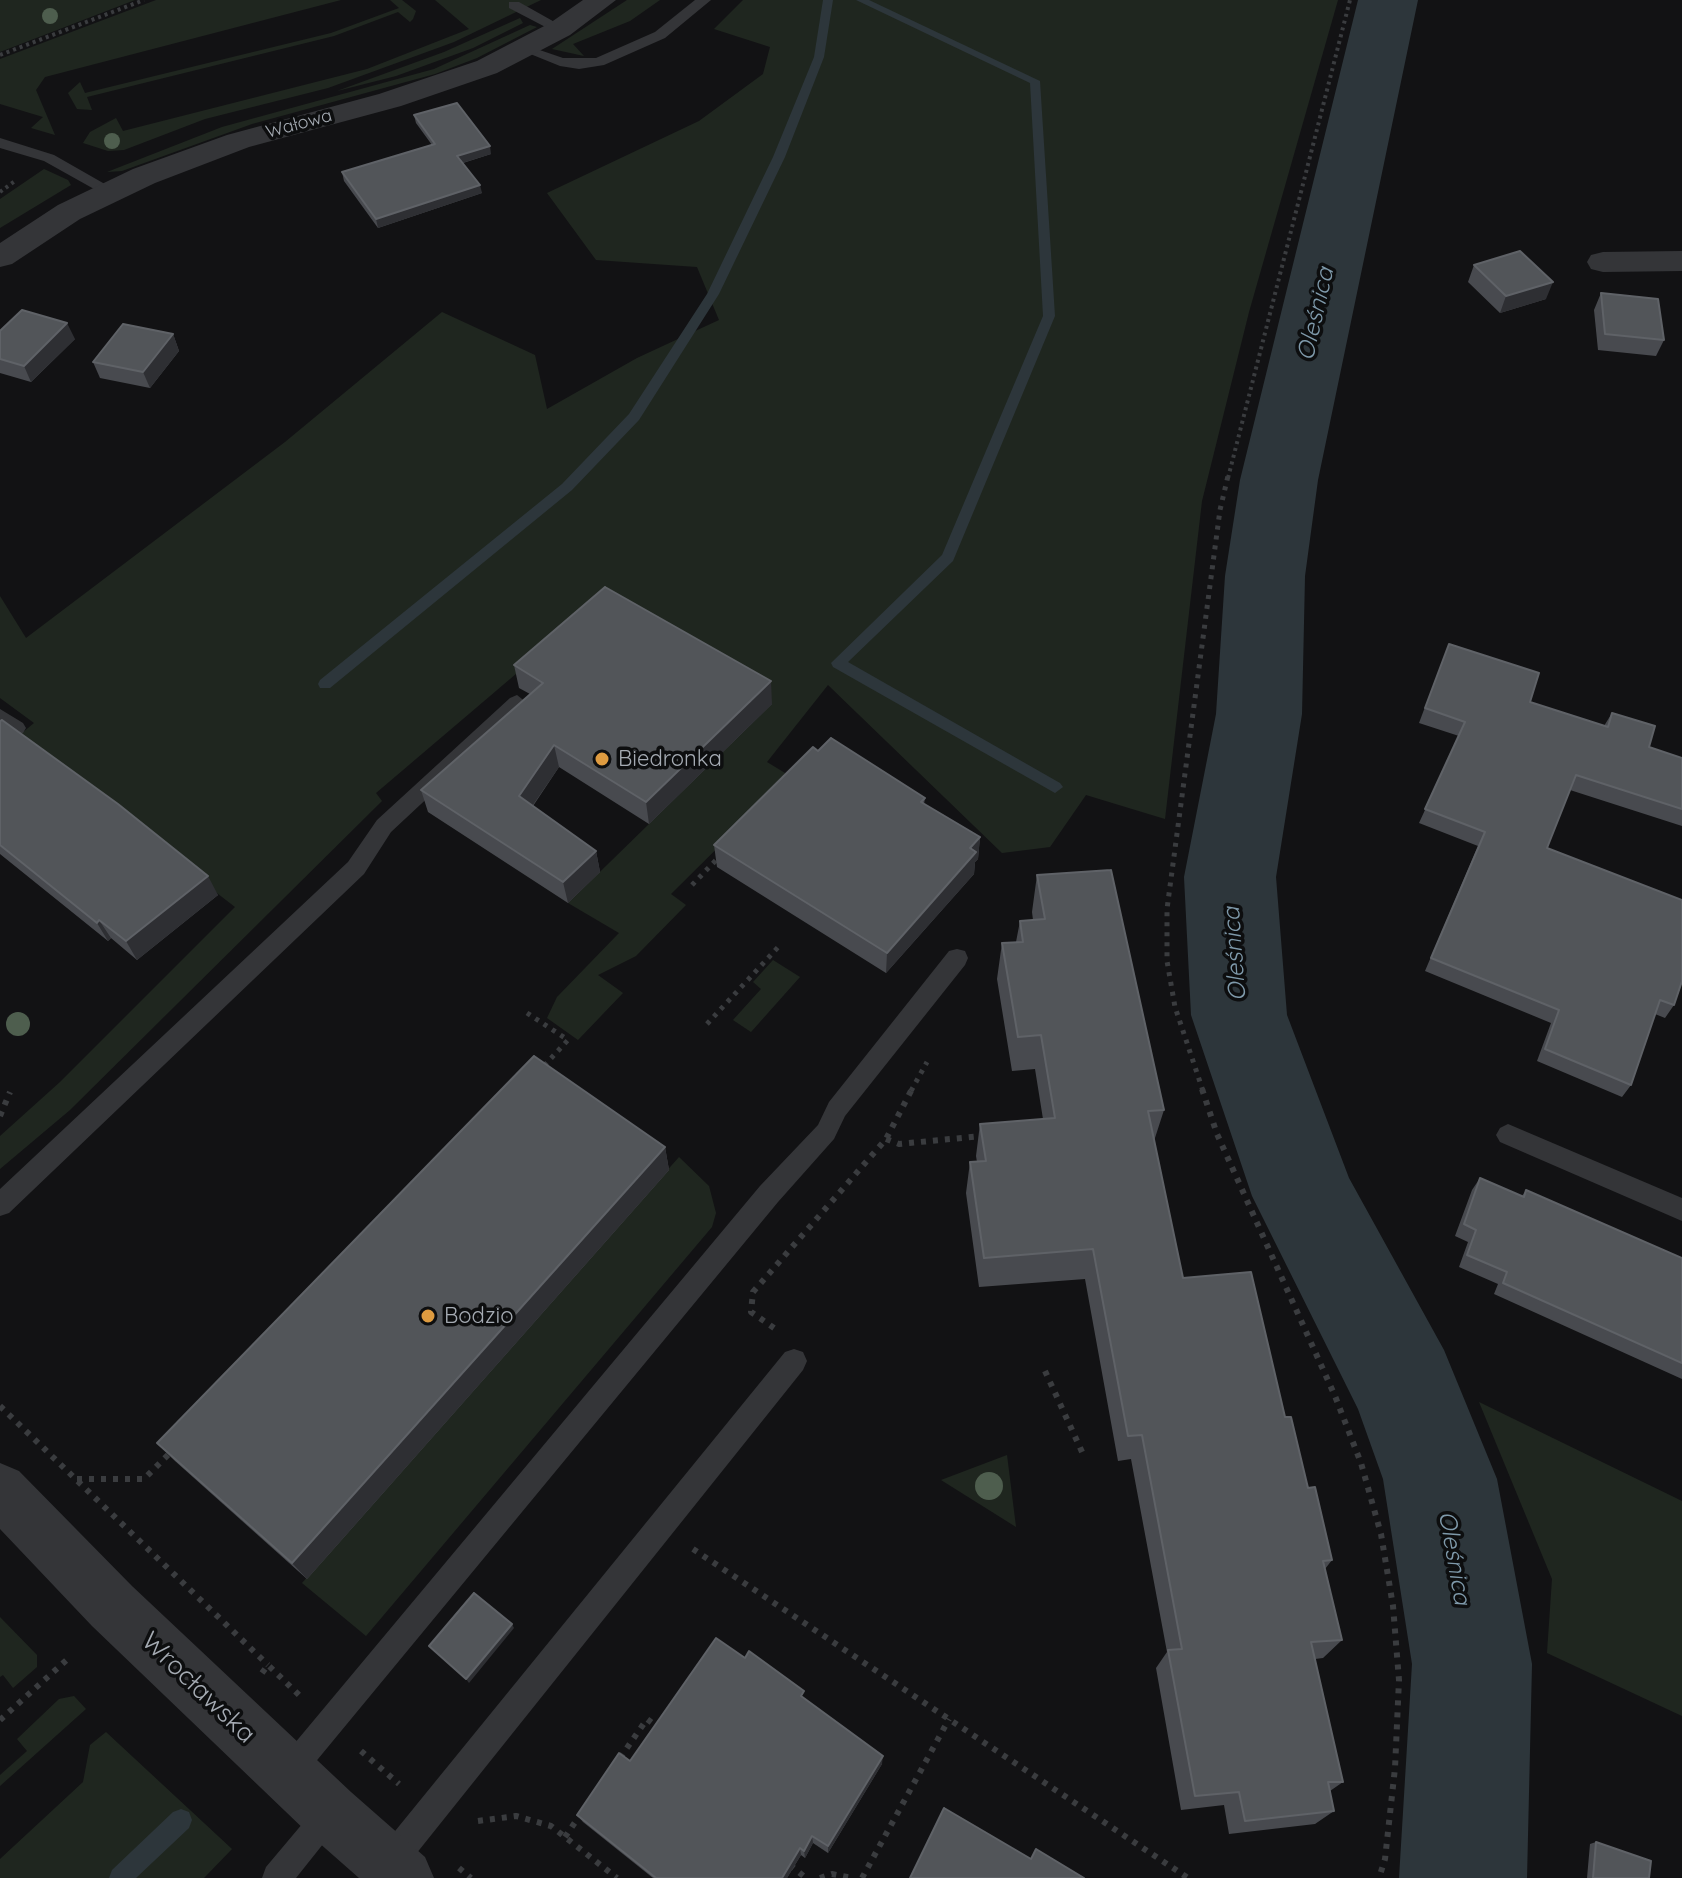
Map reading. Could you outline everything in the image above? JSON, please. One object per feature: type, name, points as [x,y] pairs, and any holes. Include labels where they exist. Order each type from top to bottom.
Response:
[{"type":"street","name":"Wałowa","points":[[0,257],[69,212],[109,191],[238,141],[446,83],[525,49],[602,0]]},
{"type":"street","points":[[1603,262],[1682,261]]},
{"type":"street","name":"Wrocławska","points":[[0,1490],[112,1606],[330,1813],[396,1871]]},
{"type":"lane","points":[[525,49],[560,62],[579,65],[599,62],[660,35],[704,0]]},
{"type":"lane","points":[[514,5],[560,29]]},
{"type":"lane","points":[[0,143],[49,158],[109,191]]},
{"type":"lane","points":[[0,1205],[356,868],[384,826],[517,703]]},
{"type":"lane","points":[[288,1773],[769,1194],[826,1132],[837,1109],[957,958]]},
{"type":"lane","points":[[1508,1135],[1682,1210]]},
{"type":"lane","points":[[396,1871],[430,1812],[794,1361]]},
{"type":"lane","points":[[277,1878],[330,1813]]},
{"type":"path","points":[[0,55],[144,0]]},
{"type":"path","points":[[1350,0],[1268,310],[1220,510],[1167,909],[1167,961],[1175,1007],[1217,1134],[1335,1396],[1361,1463],[1381,1534],[1393,1606],[1399,1680],[1395,1768],[1385,1859],[1379,1878]]},
{"type":"path","points":[[692,885],[730,845]]},
{"type":"path","points":[[707,1024],[781,944]]},
{"type":"path","points":[[527,1013],[568,1040],[537,1074]]},
{"type":"path","points":[[777,1331],[751,1312],[753,1292],[886,1139],[929,1058]]},
{"type":"path","points":[[0,1116],[10,1092]]},
{"type":"path","points":[[886,1139],[899,1144],[989,1135]]},
{"type":"path","points":[[1045,1371],[1083,1454]]},
{"type":"path","points":[[0,1406],[328,1722],[430,1812],[449,1825],[516,1816],[551,1826],[617,1878]]},
{"type":"path","points":[[77,1479],[144,1479],[177,1445]]},
{"type":"path","points":[[659,1527],[1188,1878]]},
{"type":"path","points":[[0,1720],[71,1656]]},
{"type":"path","points":[[226,1715],[268,1665]]},
{"type":"path","points":[[614,1766],[647,1719],[670,1735]]},
{"type":"path","points":[[862,1878],[949,1719]]},
{"type":"path","points":[[565,1837],[589,1802]]},
{"type":"path","points":[[782,1859],[806,1878]]},
{"type":"path","points":[[820,1878],[832,1874],[852,1878]]},
{"type":"shaded area","points":[[0,0],[135,0],[0,52]]},
{"type":"shaded area","points":[[156,0],[341,0],[45,77],[36,90],[55,135],[31,128],[43,117],[0,104],[0,59]]},
{"type":"shaded area","points":[[390,0],[402,0],[416,11],[413,19],[410,22],[398,12],[334,36],[87,97],[92,110],[77,109],[68,93],[80,82],[85,93],[331,33],[399,8]]},
{"type":"shaded area","points":[[435,0],[541,0],[454,42],[328,88],[205,119],[124,150],[108,151],[83,143],[90,132],[116,118],[123,131],[367,69],[469,29]]},
{"type":"shaded area","points":[[627,0],[660,0],[630,21],[573,44],[584,56],[552,49]]},
{"type":"shaded area","points":[[743,0],[1338,0],[1249,312],[1202,501],[1165,819],[1086,795],[1050,847],[1002,853],[828,685],[767,762],[790,776],[671,894],[686,905],[636,956],[598,975],[623,993],[578,1040],[547,1018],[557,997],[619,933],[568,903],[772,704],[597,605],[376,793],[382,801],[70,1110],[0,1169],[0,1136],[60,1082],[235,907],[16,738],[34,723],[0,698],[0,596],[26,638],[285,442],[442,312],[535,355],[547,409],[637,358],[719,320],[697,267],[596,260],[547,193],[699,121],[763,74],[770,47],[714,29]]},
{"type":"shaded area","points":[[520,18],[523,23],[473,48],[396,76],[337,91],[444,52]]},
{"type":"shaded area","points":[[530,25],[537,27],[477,58],[435,74],[252,124],[122,171],[107,172],[222,127],[434,69]]},
{"type":"shaded area","points":[[44,169],[68,180],[71,185],[0,228],[0,199]]},
{"type":"shaded area","points":[[773,960],[800,977],[751,1032],[733,1020],[761,989],[753,982]]},
{"type":"shaded area","points":[[679,1157],[709,1186],[716,1213],[712,1227],[366,1636],[302,1583]]},
{"type":"shaded area","points":[[1479,1402],[1682,1501],[1682,1716],[1547,1653],[1552,1579]]},
{"type":"shaded area","points":[[1007,1455],[1016,1527],[941,1480]]},
{"type":"shaded area","points":[[0,1617],[37,1655],[37,1667],[13,1688],[3,1675],[0,1677]]},
{"type":"shaded area","points":[[74,1696],[86,1709],[0,1786],[0,1775],[27,1751],[17,1739],[59,1699]]},
{"type":"shaded area","points":[[106,1732],[232,1849],[204,1878],[0,1878],[0,1859],[83,1782],[90,1745]]},
{"type":"building","points":[[457,103],[490,146],[457,156],[480,185],[376,219],[342,172],[435,144],[414,115]]},
{"type":"building","points":[[1520,251],[1553,282],[1506,296],[1474,265]]},
{"type":"building","points":[[1601,293],[1658,299],[1664,340],[1605,334]]},
{"type":"building","points":[[22,310],[67,323],[24,366],[0,359],[0,331]]},
{"type":"building","points":[[123,324],[173,334],[143,372],[93,362]]},
{"type":"building","name":"Biedronka","points":[[605,587],[771,681],[646,802],[554,745],[519,796],[596,851],[563,882],[421,790],[543,683],[514,665]]},
{"type":"building","points":[[1449,644],[1539,673],[1530,702],[1608,727],[1612,713],[1655,726],[1649,747],[1682,758],[1682,809],[1576,775],[1547,848],[1682,900],[1682,981],[1674,1005],[1660,1000],[1631,1085],[1545,1049],[1559,1010],[1431,958],[1485,832],[1425,809],[1465,722],[1425,708]]},
{"type":"building","points":[[2,720],[118,804],[208,876],[126,941],[99,920],[97,923],[0,845]]},
{"type":"building","points":[[831,738],[925,798],[921,802],[980,837],[970,848],[976,852],[887,953],[714,845],[813,747],[818,751]]},
{"type":"building","points":[[1111,870],[1164,1110],[1148,1111],[1183,1278],[1251,1272],[1285,1417],[1291,1417],[1308,1488],[1315,1487],[1332,1560],[1323,1561],[1342,1640],[1311,1642],[1343,1782],[1328,1782],[1334,1811],[1245,1821],[1239,1792],[1195,1796],[1168,1650],[1182,1649],[1142,1435],[1128,1436],[1093,1249],[984,1258],[970,1162],[986,1161],[980,1124],[1055,1118],[1041,1035],[1018,1037],[1002,943],[1023,942],[1020,921],[1045,919],[1037,875]]},
{"type":"building","name":"Bodzio","points":[[534,1056],[665,1147],[292,1563],[157,1443]]},
{"type":"building","points":[[1480,1178],[1524,1197],[1526,1190],[1682,1258],[1682,1363],[1503,1283],[1507,1272],[1467,1255],[1476,1230],[1464,1224]]},
{"type":"building","points":[[474,1593],[512,1624],[466,1679],[429,1646]]},
{"type":"building","points":[[716,1638],[745,1658],[749,1651],[804,1691],[801,1696],[883,1756],[828,1846],[812,1836],[804,1851],[800,1848],[782,1878],[656,1878],[577,1815],[619,1753],[630,1761]]},
{"type":"building","points":[[944,1808],[1031,1859],[1036,1849],[1084,1878],[910,1878]]},
{"type":"building","points":[[1596,1842],[1651,1861],[1649,1878],[1593,1878]]},
{"type":"waterway","points":[[325,684],[567,487],[634,417],[713,294],[779,157],[819,57],[828,0]]},
{"type":"waterway","points":[[861,0],[1035,81],[1049,316],[948,558],[838,663],[1055,787]]},
{"type":"waterway","name":"Oleśnica","points":[[1388,0],[1279,480],[1265,576],[1259,714],[1230,877],[1239,1015],[1304,1196],[1405,1388],[1440,1479],[1472,1664],[1463,1878]]},
{"type":"waterway","points":[[120,1878],[181,1820]]},
{"type":"place","name":"Biedronka","points":[[602,759]]},
{"type":"place","name":"Bodzio","points":[[428,1316]]}]
